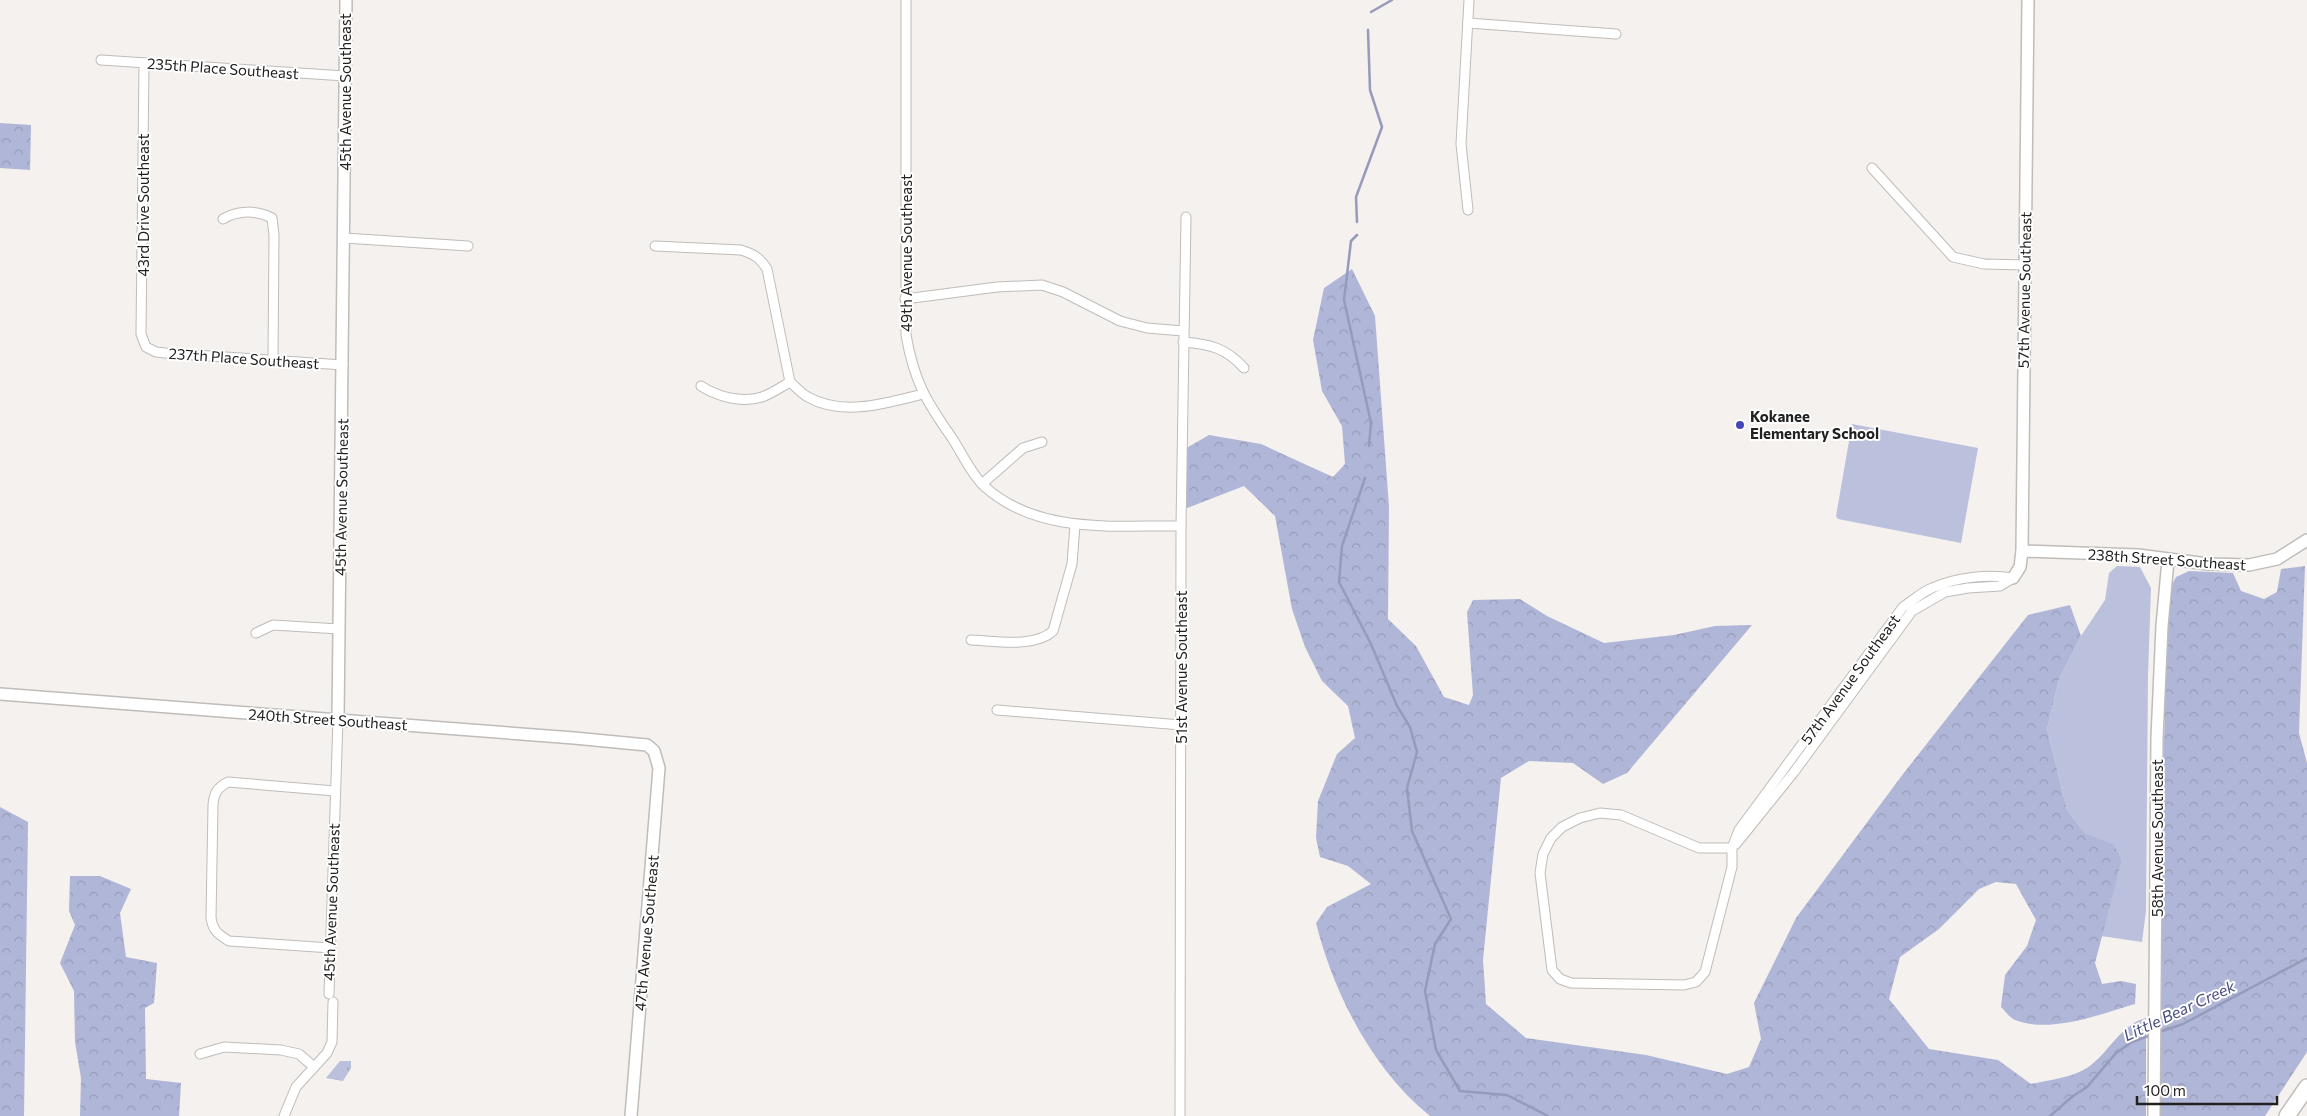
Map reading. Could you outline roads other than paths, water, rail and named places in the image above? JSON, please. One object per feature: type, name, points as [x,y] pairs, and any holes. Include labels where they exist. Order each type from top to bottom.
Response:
[{"type":"highway","points":[[2287,1116],[2307,1086]]},
{"type":"street","name":"45th Avenue Southeast","points":[[284,1116],[296,1086],[326,1056],[332,1042],[330,948],[334,790],[338,719],[346,0]]},
{"type":"street","name":"49th Avenue Southeast","points":[[906,0],[905,300],[906,335],[910,362],[922,394],[982,484]]},
{"type":"street","points":[[1468,0],[1461,144],[1468,210]]},
{"type":"street","name":"57th Avenue Southeast","points":[[2013,578],[2000,576],[1964,578],[1931,588],[1903,607],[1739,830],[1732,848],[1732,867],[1712,948],[1705,972],[1696,982],[1684,985],[1571,983],[1560,979],[1552,970],[1549,960],[1540,873],[1543,854],[1551,838],[1562,827],[1580,818],[1600,813],[1621,815],[1700,848],[1732,848],[1747,832],[1799,765],[1912,612],[1945,592],[2000,586],[2013,578],[2020,567],[2022,551],[2028,0]]},
{"type":"street","points":[[1468,23],[1616,34]]},
{"type":"street","name":"235th Place Southeast","points":[[101,60],[345,76]]},
{"type":"street","name":"43rd Drive Southeast","points":[[144,63],[141,334],[146,347]]},
{"type":"street","points":[[1872,168],[1953,257],[1984,264],[2024,265]]},
{"type":"street","points":[[223,220],[235,212],[262,213],[272,218],[274,235],[273,360]]},
{"type":"street","name":"51st Avenue Southeast","points":[[1180,1116],[1181,526],[1186,218]]},
{"type":"street","points":[[344,238],[468,246]]},
{"type":"street","points":[[655,246],[742,250],[754,254],[761,260],[767,269],[790,382],[808,398],[848,407],[874,406],[922,394]]},
{"type":"street","points":[[905,300],[997,287],[1042,285],[1064,292],[1120,320],[1147,328],[1183,331]]},
{"type":"street","points":[[1183,342],[1203,343],[1231,354],[1244,368]]},
{"type":"street","name":"237th Place Southeast","points":[[146,347],[156,352],[165,353],[343,366]]},
{"type":"street","points":[[701,386],[716,396],[741,399],[761,397],[790,382]]},
{"type":"street","points":[[1042,442],[1023,448],[982,484],[1005,502],[1028,514],[1075,525],[1181,526]]},
{"type":"street","points":[[971,640],[1034,642],[1046,638],[1053,631],[1072,564],[1075,525]]},
{"type":"street","name":"238th Street Southeast","points":[[2022,551],[2138,555],[2168,560],[2234,565],[2277,560],[2307,540]]},
{"type":"street","name":"58th Avenue Southeast","points":[[2154,1116],[2157,738],[2162,626],[2168,560]]},
{"type":"street","points":[[256,633],[274,625],[339,629]]},
{"type":"street","points":[[1843,687],[1852,693]]},
{"type":"street","name":"240th Street Southeast","points":[[0,694],[635,743],[648,745],[654,751]]},
{"type":"street","points":[[997,710],[1181,725]]},
{"type":"street","name":"47th Avenue Southeast","points":[[631,1116],[659,768],[654,751]]},
{"type":"street","points":[[1791,758],[1799,765]]},
{"type":"street","points":[[330,948],[229,941],[218,934],[212,927],[213,805],[214,795],[219,787],[228,782],[334,790]]},
{"type":"street","points":[[200,1054],[224,1047],[281,1050],[299,1054],[314,1067]]},
{"type":"waterway","points":[[1371,12],[1392,0]]},
{"type":"waterway","points":[[1357,222],[1356,197],[1382,127],[1370,90],[1368,30]]},
{"type":"waterway","points":[[1357,235],[1351,241],[1344,300],[1371,423],[1369,446]]},
{"type":"waterway","points":[[1365,478],[1342,546],[1339,582],[1371,644],[1397,706],[1410,727],[1417,752],[1407,788],[1412,831],[1451,919],[1435,944],[1425,991],[1436,1050],[1460,1091],[1507,1095],[1548,1116]]},
{"type":"waterway","name":"Little Bear Creek","points":[[2159,1032],[2183,1024],[2307,958]]},
{"type":"waterway","name":"Little Bear Creek","points":[[2050,1116],[2073,1096],[2087,1087],[2116,1053],[2132,1042],[2151,1035]]},
{"type":"place","name":"Kokanee Elementary School","points":[[1740,425]]}]
